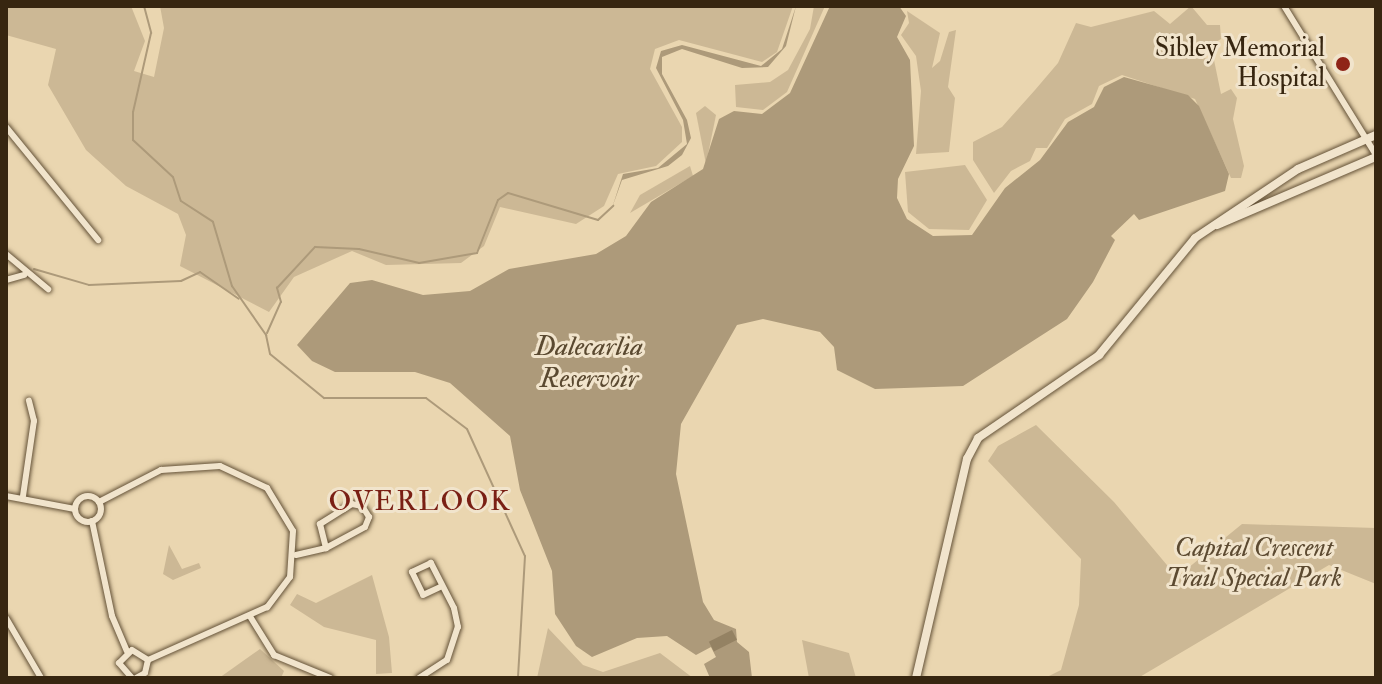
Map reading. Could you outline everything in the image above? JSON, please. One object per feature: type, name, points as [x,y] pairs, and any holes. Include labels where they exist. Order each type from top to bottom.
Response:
[{"type":"main road","points":[[916,678],[973,446],[991,427],[1099,355],[1176,256],[1213,227],[1298,169],[1372,136]]},
{"type":"main road","points":[[1213,227],[1376,156]]},
{"type":"street","points":[[1284,6],[1372,136],[1376,156]]},
{"type":"street","points":[[6,127],[98,240]]},
{"type":"street","points":[[6,254],[24,275],[48,289]]},
{"type":"street","points":[[6,280],[24,275]]},
{"type":"street","points":[[23,496],[34,421],[29,401]]},
{"type":"street","points":[[75,509],[84,497],[99,502],[161,470],[220,466],[273,494],[290,521],[296,555],[280,593],[251,618],[148,660]]},
{"type":"street","points":[[6,496],[23,496],[46,507],[75,509]]},
{"type":"street","points":[[92,521],[100,513],[99,502]]},
{"type":"street","points":[[296,555],[326,548],[365,527],[369,517],[362,506],[352,504],[320,524],[326,548]]},
{"type":"street","points":[[75,509],[80,519],[92,521]]},
{"type":"street","points":[[92,521],[112,616],[127,651]]},
{"type":"street","points":[[423,677],[447,660],[458,634],[442,586],[431,563],[412,572],[423,595],[442,586]]},
{"type":"street","points":[[6,618],[41,678]]},
{"type":"street","points":[[251,618],[274,655],[330,678]]},
{"type":"street","points":[[127,651],[137,650],[148,660]]},
{"type":"street","points":[[122,673],[119,663],[127,651]]},
{"type":"street","points":[[122,673],[134,678],[145,673],[148,660]]},
{"type":"street","points":[[113,678],[122,673]]},
{"type":"green space","points":[[6,6],[131,6],[145,41],[134,71],[154,77],[164,28],[160,6],[793,6],[777,52],[762,62],[679,40],[655,49],[650,69],[682,127],[682,142],[656,166],[618,174],[604,206],[576,224],[500,207],[484,246],[461,263],[386,265],[352,251],[294,277],[269,312],[180,266],[186,235],[178,214],[126,186],[86,150],[48,85],[56,49],[6,35]]},
{"type":"green space","points":[[814,6],[825,6],[787,92],[763,110],[736,107],[735,85],[770,82],[788,70],[810,29]]},
{"type":"green space","points":[[1191,6],[1207,25],[1220,25],[1221,39],[1193,56],[1214,60],[1221,94],[1231,89],[1237,98],[1233,119],[1244,166],[1241,178],[1231,178],[1195,99],[1122,75],[1099,86],[1092,104],[1065,119],[1047,148],[1036,148],[1030,161],[1011,171],[994,193],[973,160],[973,142],[1002,127],[1035,90],[1058,63],[1076,23],[1091,27],[1154,11],[1170,24]]},
{"type":"green space","points":[[907,11],[940,33],[932,68],[940,61],[949,32],[956,30],[948,87],[955,98],[949,152],[916,154],[921,91],[916,56],[901,35],[909,23]]},
{"type":"green space","points":[[705,106],[716,115],[706,164],[696,113]]},
{"type":"green space","points":[[965,165],[987,200],[969,230],[929,229],[908,212],[905,172]]},
{"type":"green space","points":[[690,166],[693,176],[630,213],[640,195]]},
{"type":"green space","name":"Capital Crescent Trail Special Park","points":[[1036,425],[1114,502],[1177,577],[1242,524],[1376,528],[1376,584],[1329,565],[1138,678],[1045,678],[1061,670],[1079,605],[1081,559],[988,461],[998,446]]},
{"type":"green space","points":[[169,545],[182,569],[199,563],[201,568],[173,580],[163,574]]},
{"type":"green space","points":[[372,575],[389,637],[392,673],[376,674],[376,640],[324,627],[290,605],[297,594],[316,603]]},
{"type":"green space","points":[[548,628],[583,665],[603,672],[660,653],[693,678],[537,678]]},
{"type":"green space","points":[[802,640],[849,653],[856,678],[809,678]]},
{"type":"green space","points":[[260,649],[284,671],[281,678],[219,678]]},
{"type":"water","points":[[796,6],[786,46],[768,67],[742,68],[682,49],[662,57],[662,74],[687,120],[691,138],[682,155],[668,166],[622,180],[612,208],[623,174],[658,168],[687,144],[683,120],[656,68],[661,51],[682,45],[761,66],[782,49]]},
{"type":"water","name":"Dalecarlia Reservoir","points":[[830,6],[899,6],[906,16],[897,37],[910,60],[914,146],[898,179],[897,198],[907,219],[933,236],[972,235],[1005,188],[1040,160],[1068,122],[1094,107],[1104,87],[1124,77],[1188,95],[1199,106],[1229,174],[1225,191],[1139,220],[1134,214],[1111,236],[1115,240],[1093,282],[1067,319],[963,386],[875,389],[837,370],[834,347],[820,332],[763,319],[737,325],[681,424],[676,474],[703,602],[714,620],[736,629],[737,642],[749,652],[752,678],[710,678],[704,664],[716,657],[711,647],[696,655],[667,636],[637,638],[592,657],[576,646],[555,614],[552,571],[520,490],[510,436],[450,383],[415,372],[335,372],[312,361],[297,345],[350,283],[372,280],[423,295],[470,291],[509,269],[596,254],[626,236],[651,202],[703,169],[719,119],[734,111],[762,114],[790,93]]},
{"type":"building","points":[[732,630],[737,640],[714,652],[709,642]]},
{"type":"waterway","points":[[144,6],[151,33],[133,112],[133,140],[173,177],[181,201],[213,222],[232,286],[266,335],[270,354],[324,398],[426,398],[467,429],[525,556],[518,678]]},
{"type":"waterway","points":[[267,333],[281,302],[277,288],[315,247],[359,249],[419,263],[477,253],[498,200],[508,193],[598,220],[613,206]]},
{"type":"waterway","points":[[34,269],[89,285],[181,281],[200,272],[239,299]]},
{"type":"place","name":"Sibley Memorial Hospital","points":[[1343,64]]},
{"type":"district","name":"OVERLOOK","points":[[420,502]]}]
